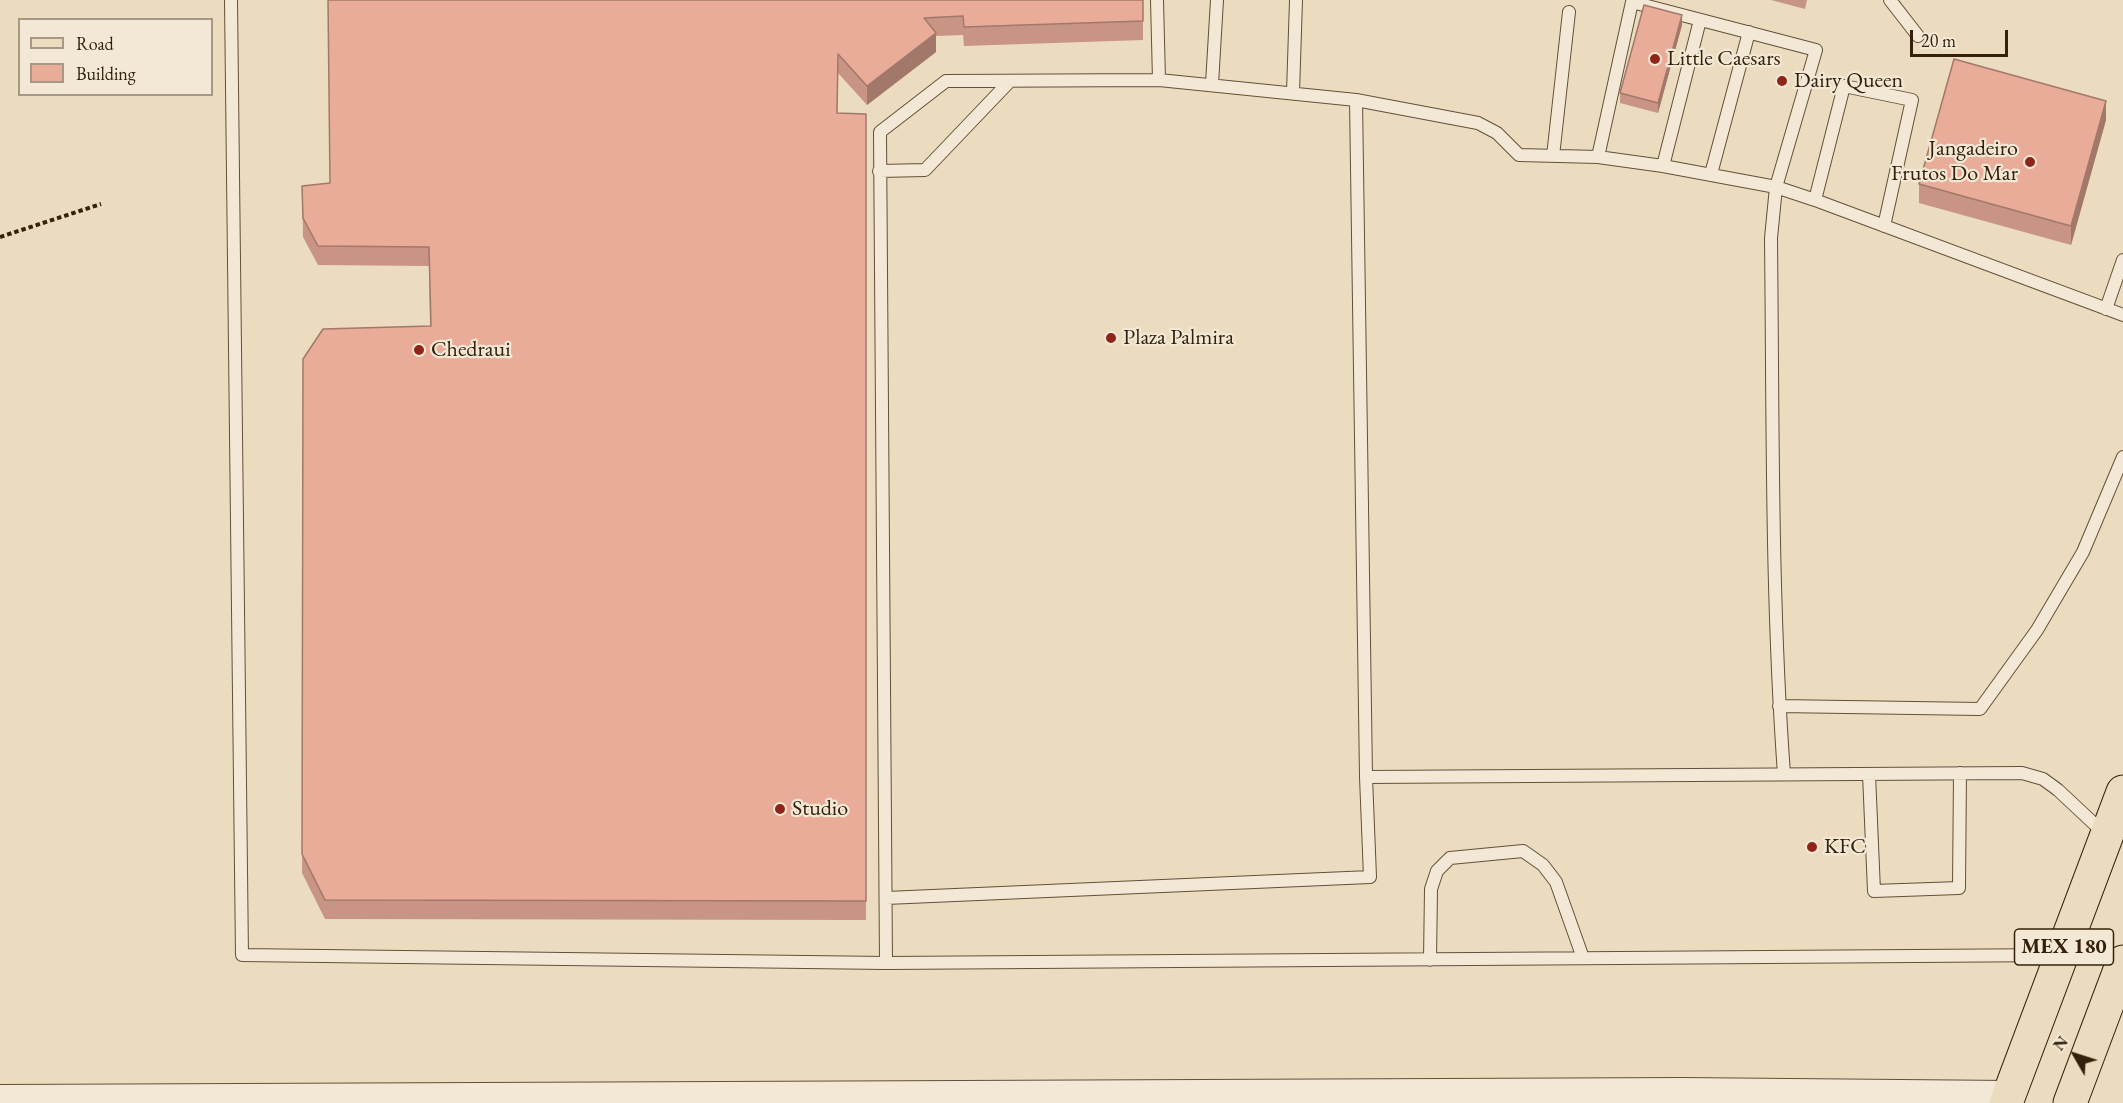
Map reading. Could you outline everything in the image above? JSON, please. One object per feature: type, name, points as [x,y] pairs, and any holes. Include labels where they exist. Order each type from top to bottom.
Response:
[{"type":"main road","name":"MEX 180","points":[[2007,1099],[2123,792]]},
{"type":"main road","name":"MEX 180","points":[[2070,1103],[2123,962]]},
{"type":"street","points":[[0,1098],[206,1100],[1681,1097],[2007,1099]]},
{"type":"lane","points":[[231,0],[242,955],[886,963],[2061,955]]},
{"type":"lane","points":[[1157,0],[1159,80]]},
{"type":"lane","points":[[1212,84],[1217,0]]},
{"type":"lane","points":[[1293,93],[1296,0]]},
{"type":"lane","points":[[1890,0],[1918,36]]},
{"type":"lane","points":[[1598,157],[1632,2],[1816,50],[1776,188],[1771,238],[1779,706],[1784,774]]},
{"type":"lane","points":[[1553,156],[1569,12]]},
{"type":"lane","points":[[1663,166],[1700,20]]},
{"type":"lane","points":[[1711,174],[1749,32]]},
{"type":"lane","points":[[886,963],[880,132],[946,81],[1159,80],[1212,84],[1356,100],[1478,123],[1497,133],[1519,155],[1598,157],[1711,174],[1776,188],[1815,200],[2123,315]]},
{"type":"lane","points":[[879,171],[925,170],[1010,81]]},
{"type":"lane","points":[[1815,200],[1844,86],[1912,100],[1884,226]]},
{"type":"lane","points":[[886,898],[1370,877],[1366,777],[1356,100]]},
{"type":"lane","points":[[2106,309],[2123,260]]},
{"type":"lane","points":[[1779,706],[1980,709],[2037,630],[2083,552],[2123,457]]},
{"type":"lane","points":[[1869,774],[1874,891],[1959,888],[1960,773]]},
{"type":"lane","points":[[1366,777],[2022,773],[2043,779],[2058,790],[2106,836]]},
{"type":"lane","points":[[1430,960],[1431,890],[1437,871],[1450,858],[1523,851],[1543,865],[1556,882],[1583,958]]},
{"type":"path","points":[[0,237],[101,204]]},
{"type":"building","points":[[328,0],[1143,0],[1143,21],[964,27],[963,16],[924,18],[936,33],[867,86],[838,54],[837,113],[866,114],[866,901],[325,900],[302,854],[303,359],[323,329],[431,326],[429,247],[318,246],[303,218],[302,186],[330,183]]},
{"type":"building","points":[[1644,5],[1682,15],[1658,103],[1620,93]]},
{"type":"building","points":[[1954,59],[2106,101],[2071,226],[1919,184]]},
{"type":"place","name":"Little Caesars","points":[[1655,59]]},
{"type":"place","name":"Dairy Queen","points":[[1782,81]]},
{"type":"place","name":"Jangadeiro Frutos Do Mar","points":[[2030,162]]},
{"type":"place","name":"Plaza Palmira","points":[[1111,338]]},
{"type":"place","name":"Chedraui","points":[[419,350]]},
{"type":"place","name":"Studio","points":[[780,809]]},
{"type":"place","name":"KFC","points":[[1812,847]]}]
